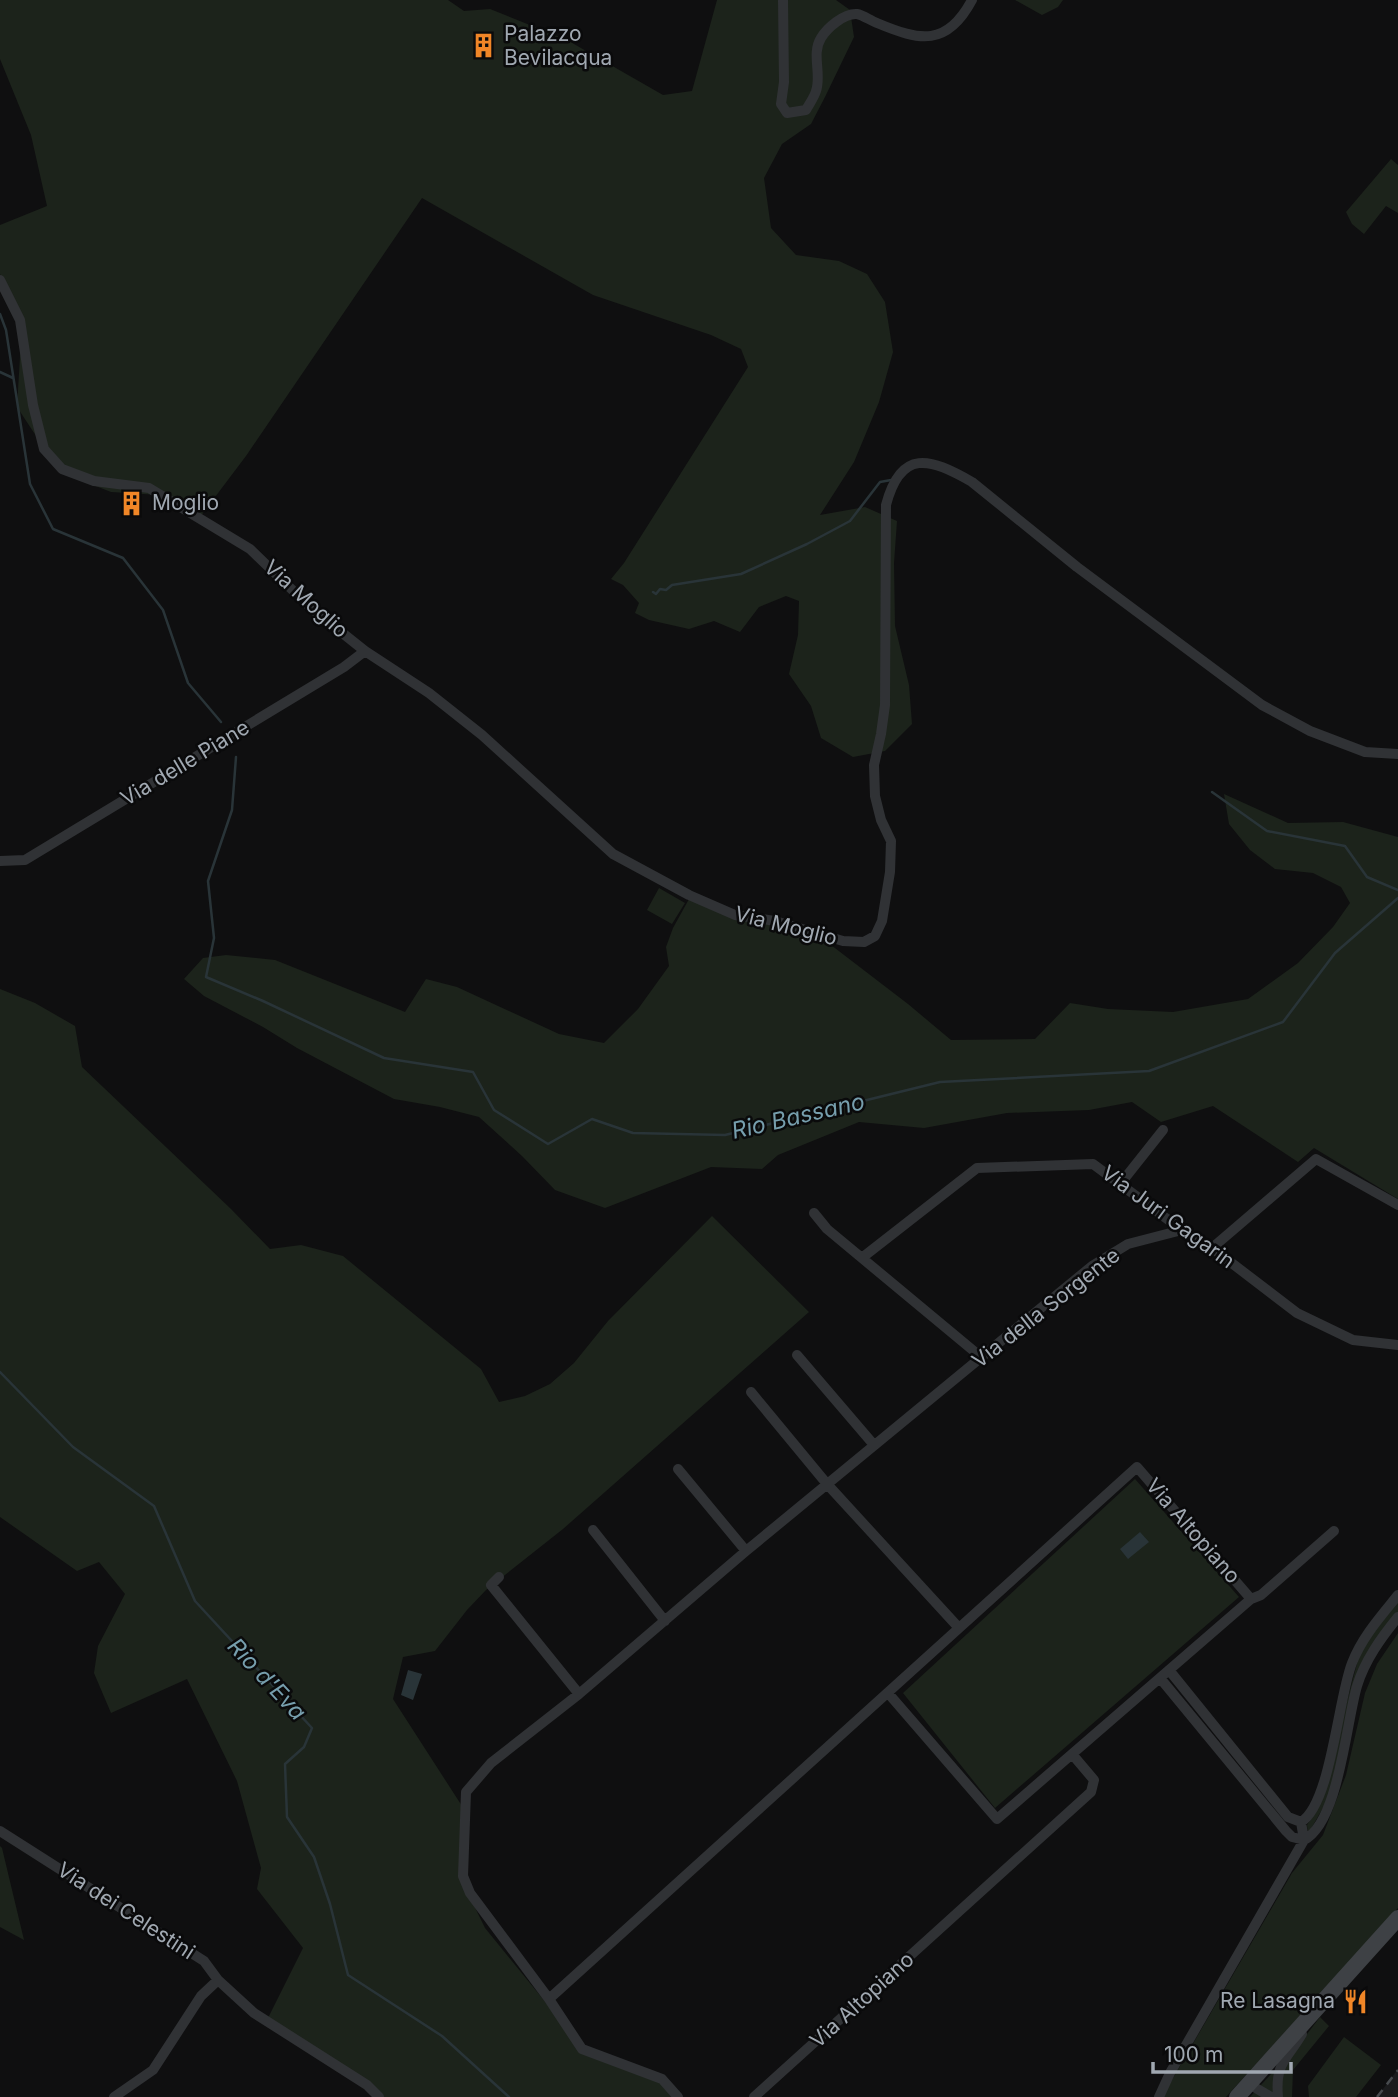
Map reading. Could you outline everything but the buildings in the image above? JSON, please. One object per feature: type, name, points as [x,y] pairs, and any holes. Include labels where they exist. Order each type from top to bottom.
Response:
[{"type":"main road","points":[[1237,2097],[1252,2090],[1308,2019],[1398,1918]]},
{"type":"street","points":[[783,0],[784,82],[781,104],[787,113],[798,113],[806,110],[817,89],[817,48],[822,36],[847,16],[856,14],[902,33],[923,38],[939,36],[958,21],[972,0]]},
{"type":"street","name":"Via Moglio","points":[[0,280],[20,320],[33,405],[44,449],[62,470],[93,481],[149,488],[250,549],[311,608],[365,651],[429,693],[482,735],[613,854],[689,895],[735,915],[775,921],[843,941],[864,942],[874,936],[882,921],[890,872],[891,841],[874,796],[874,765],[885,705],[886,505],[896,477],[904,469],[925,462],[947,468],[972,482],[1135,611],[1266,708],[1310,731],[1365,752],[1398,754]]},
{"type":"street","name":"Via delle Piane","points":[[0,861],[24,860],[344,667],[365,651]]},
{"type":"street","points":[[1121,1183],[1163,1130]]},
{"type":"street","points":[[1212,1248],[1316,1159],[1398,1205]]},
{"type":"street","name":"Via Juri Gagarin","points":[[863,1257],[977,1168],[1093,1164],[1182,1230],[1212,1248],[1297,1313],[1353,1340],[1398,1346]]},
{"type":"street","points":[[814,1213],[827,1229],[981,1357]]},
{"type":"street","name":"Via della Sorgente","points":[[874,1445],[1092,1266],[1128,1244],[1182,1230]]},
{"type":"street","points":[[678,2097],[662,2079],[582,2049],[549,1999],[470,1893],[463,1877],[466,1792],[491,1763],[579,1694],[874,1445],[797,1355]]},
{"type":"street","points":[[751,1392],[827,1484],[959,1628]]},
{"type":"street","name":"Via Altopiano","points":[[549,1999],[1137,1467],[1251,1599],[997,1819],[888,1693]]},
{"type":"street","points":[[678,1469],[746,1551]]},
{"type":"street","points":[[593,1530],[665,1620]]},
{"type":"street","points":[[1251,1599],[1261,1595],[1334,1531]]},
{"type":"street","points":[[499,1577],[491,1585],[579,1694]]},
{"type":"street","points":[[1301,1822],[1314,1807],[1324,1781],[1352,1662],[1367,1635],[1398,1595]]},
{"type":"street","points":[[1159,2097],[1170,2073],[1304,1840],[1317,1829],[1341,1766],[1357,1686],[1366,1665],[1398,1618]]},
{"type":"street","points":[[1169,1670],[1288,1817],[1301,1822]]},
{"type":"street","points":[[1160,1678],[1286,1831],[1292,1837],[1304,1840]]},
{"type":"street","name":"Via Altopiano","points":[[754,2097],[1091,1792],[1094,1780],[1072,1754]]},
{"type":"street","points":[[1301,1822],[1304,1840]]},
{"type":"street","name":"Via dei Celestini","points":[[0,1831],[204,1961],[218,1980],[254,2013],[367,2085],[380,2097]]},
{"type":"street","points":[[114,2097],[153,2070],[201,1996],[218,1980]]},
{"type":"street","points":[[1278,2097],[1279,2069],[1301,2036],[1308,2019]]},
{"type":"street","points":[[1252,2090],[1270,2097]]},
{"type":"shaded area","points":[[0,0],[448,0],[464,11],[490,9],[567,40],[663,95],[692,91],[717,0],[836,0],[850,10],[854,37],[825,97],[811,124],[782,144],[764,178],[771,228],[796,255],[839,261],[867,274],[885,302],[893,352],[879,402],[854,462],[820,515],[865,507],[897,521],[894,563],[895,626],[909,685],[912,724],[885,751],[853,757],[821,738],[811,706],[789,674],[798,635],[799,601],[786,596],[759,607],[740,632],[714,621],[689,629],[649,620],[635,613],[639,603],[623,585],[611,579],[624,563],[748,367],[741,349],[711,335],[593,295],[422,198],[246,456],[200,517],[159,495],[111,492],[65,474],[17,407],[22,323],[0,274],[0,225],[47,206],[31,135],[0,59]]},
{"type":"shaded area","points":[[1015,0],[1063,0],[1058,7],[1042,15]]},
{"type":"shaded area","points":[[1391,159],[1398,165],[1398,213],[1386,206],[1364,234],[1352,224],[1346,212]]},
{"type":"shaded area","points":[[1224,794],[1288,823],[1343,822],[1398,837],[1398,1199],[1314,1148],[1298,1162],[1213,1106],[1161,1122],[1132,1102],[1089,1110],[1007,1113],[924,1128],[859,1122],[778,1155],[762,1169],[711,1167],[605,1208],[555,1190],[479,1117],[394,1099],[204,996],[184,979],[203,958],[226,955],[275,960],[405,1012],[426,979],[457,987],[559,1034],[604,1043],[638,1009],[669,966],[666,947],[689,899],[831,945],[951,1040],[1035,1039],[1070,1003],[1108,1009],[1173,1012],[1248,999],[1298,963],[1333,927],[1350,903],[1341,887],[1313,873],[1275,869],[1250,850],[1229,824]]},
{"type":"shaded area","points":[[659,888],[685,903],[672,924],[647,910]]},
{"type":"shaded area","points":[[0,989],[35,1003],[75,1026],[82,1067],[270,1249],[301,1245],[343,1256],[481,1369],[499,1402],[525,1396],[550,1384],[574,1363],[608,1321],[712,1216],[809,1312],[563,1529],[486,1590],[435,1651],[403,1657],[393,1699],[462,1806],[461,1879],[485,1928],[587,2053],[654,2076],[672,2097],[379,2097],[267,2020],[303,1948],[257,1889],[261,1868],[237,1781],[187,1679],[111,1713],[94,1673],[98,1646],[125,1594],[99,1562],[77,1571],[0,1517]]},
{"type":"shaded area","points":[[1135,1479],[1239,1597],[995,1808],[903,1693]]},
{"type":"shaded area","points":[[1140,1532],[1149,1542],[1128,1559],[1120,1549]]},
{"type":"shaded area","points":[[1398,1601],[1398,1613],[1371,1651],[1328,1799],[1308,1834],[1307,1825],[1319,1806],[1359,1656],[1371,1635]]},
{"type":"shaded area","points":[[1398,1633],[1398,1908],[1226,2097],[1162,2097],[1292,1873],[1323,1835],[1346,1775],[1365,1693],[1377,1664]]},
{"type":"shaded area","points":[[408,1670],[422,1674],[413,1700],[401,1695]]},
{"type":"shaded area","points":[[0,1846],[2,1848],[24,1940],[0,1927]]},
{"type":"shaded area","points":[[1320,2017],[1329,2026],[1293,2070],[1292,2097],[1250,2097],[1285,2063]]},
{"type":"shaded area","points":[[1344,2037],[1381,2065],[1356,2097],[1309,2097],[1308,2086]]},
{"type":"shaded area","points":[[1398,2069],[1398,2097],[1377,2097]]},
{"type":"waterway","name":"Rio Bassano","points":[[0,314],[6,330],[30,484],[53,529],[123,558],[163,610],[188,683],[221,722]]},
{"type":"waterway","points":[[0,372],[13,378]]},
{"type":"waterway","points":[[653,592],[656,594],[660,589],[666,590],[672,585],[741,574],[807,544],[850,521],[880,482],[891,480]]},
{"type":"waterway","name":"Rio Bassano","points":[[236,757],[232,810],[208,881],[214,938],[206,977],[384,1058],[473,1072],[494,1110],[548,1144],[592,1119],[633,1133],[725,1135],[940,1082],[1149,1071],[1283,1022],[1335,953],[1398,898]]},
{"type":"waterway","points":[[1212,792],[1267,831],[1345,846],[1367,877],[1398,890]]},
{"type":"waterway","name":"Rio d'Eva","points":[[0,1372],[73,1447],[154,1506],[195,1601],[312,1728],[304,1747],[285,1764],[287,1817],[314,1857],[330,1904],[348,1975],[442,2036],[509,2097]]},
{"type":"railway","points":[[1377,2097],[1398,2070]]},
{"type":"place","name":"Palazzo Bevilacqua","points":[[484,46]]},
{"type":"place","name":"Moglio","points":[[132,503]]},
{"type":"place","name":"Re Lasagna","points":[[1355,2001]]}]
